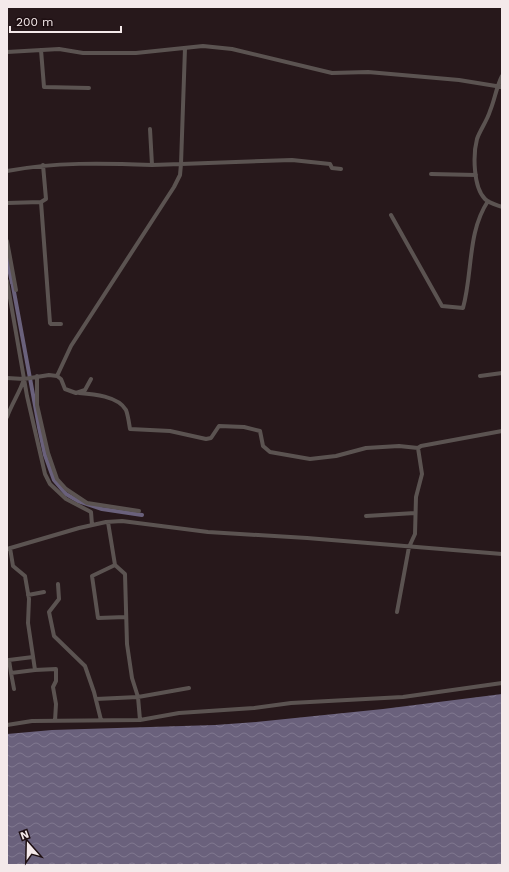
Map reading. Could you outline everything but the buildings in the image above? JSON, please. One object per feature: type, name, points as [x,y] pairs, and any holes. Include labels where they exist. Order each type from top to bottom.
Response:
[{"type":"street","points":[[7,52],[59,49],[83,53],[130,53],[203,46],[232,49],[332,73],[368,72],[459,80],[502,88]]},
{"type":"street","points":[[57,376],[71,346],[174,187],[180,175],[185,48]]},
{"type":"street","points":[[41,50],[44,87],[89,88]]},
{"type":"street","points":[[502,76],[497,86],[490,111],[477,139],[475,164],[476,175],[482,194],[488,200],[502,207]]},
{"type":"street","points":[[150,129],[152,165]]},
{"type":"street","points":[[7,171],[43,165],[86,163],[152,165],[292,160],[332,164],[332,168],[341,169]]},
{"type":"street","points":[[7,203],[41,202],[46,200],[43,165]]},
{"type":"street","points":[[431,174],[476,175]]},
{"type":"street","points":[[391,215],[442,306],[463,308],[467,293],[470,259],[479,214],[488,200]]},
{"type":"street","points":[[41,202],[50,323],[61,324]]},
{"type":"street","points":[[7,241],[16,290]]},
{"type":"street","points":[[7,281],[26,379],[44,450],[57,479],[77,498],[88,503],[139,511]]},
{"type":"street","points":[[480,376],[502,373]]},
{"type":"street","points":[[35,376],[37,405],[46,474],[50,484],[70,502],[91,512],[92,525]]},
{"type":"street","points":[[7,378],[26,379],[35,376],[57,376],[61,378],[65,389],[70,392],[96,394],[112,399],[126,409],[130,429],[170,431],[206,439],[211,438],[219,426],[244,427],[260,431],[263,446],[270,452],[310,459],[336,456],[366,448],[399,446],[418,448],[421,446],[502,431]]},
{"type":"street","points":[[7,416],[26,379]]},
{"type":"street","points":[[79,393],[85,390],[91,379]]},
{"type":"street","points":[[397,612],[409,548],[415,534],[416,497],[422,474],[418,448]]},
{"type":"street","points":[[366,516],[416,513]]},
{"type":"street","points":[[35,670],[28,623],[28,595],[25,576],[13,566],[8,549],[92,525],[127,521],[200,531],[502,554]]},
{"type":"street","points":[[108,522],[115,566],[125,574],[127,644],[132,678],[138,697],[140,720]]},
{"type":"street","points":[[115,566],[92,576],[98,618],[126,617]]},
{"type":"street","points":[[58,584],[59,599],[49,612],[51,631],[54,636],[85,666],[101,720]]},
{"type":"street","points":[[28,595],[44,592]]},
{"type":"street","points":[[14,689],[9,660],[33,657]]},
{"type":"street","points":[[11,673],[56,668],[56,681],[53,687],[56,704],[55,721]]},
{"type":"street","points":[[7,725],[32,721],[140,720],[179,713],[254,708],[290,702],[403,697],[502,683]]},
{"type":"street","points":[[96,699],[138,697],[189,688]]},
{"type":"water","points":[[502,694],[502,865],[7,865],[7,734],[52,730],[215,725],[256,722],[383,709]]},
{"type":"waterway","points":[[7,258],[12,283]]},
{"type":"waterway","points":[[12,281],[39,427],[45,455],[54,480],[66,494],[78,501],[102,509],[142,515]]}]
